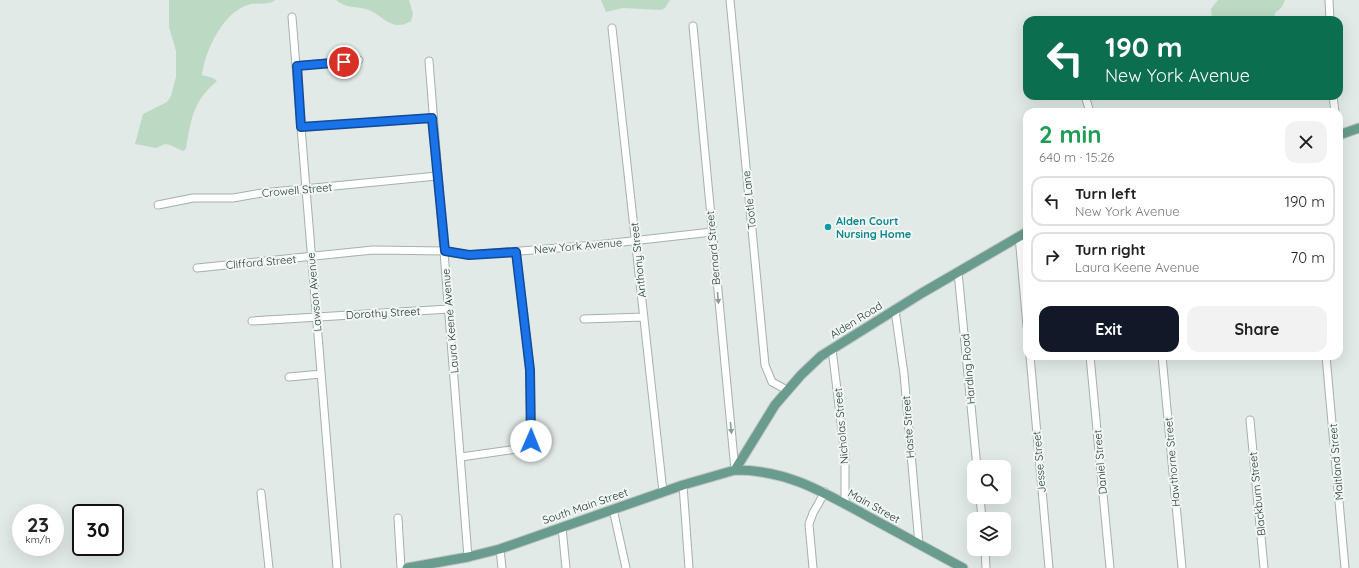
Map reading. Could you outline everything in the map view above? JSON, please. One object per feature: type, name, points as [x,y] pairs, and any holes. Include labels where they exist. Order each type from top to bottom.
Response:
[{"type":"main road","points":[[1343,134],[1359,128]]},
{"type":"main road","name":"Alden Road","points":[[735,470],[769,413],[787,390],[812,364],[832,349],[895,310],[1023,234]]},
{"type":"main road","name":"South Main Street","points":[[407,568],[468,557],[500,549],[683,485],[735,470],[771,473]]},
{"type":"main road","name":"Main Street","points":[[771,473],[798,481],[825,492],[963,568]]},
{"type":"street","name":"Tootle Lane","points":[[730,0],[765,366],[772,382],[787,390]]},
{"type":"street","points":[[1329,0],[1330,16]]},
{"type":"street","name":"Lawson Avenue","points":[[292,17],[297,66],[310,257],[317,317],[337,568]]},
{"type":"street","name":"Bernard Street","points":[[692,26],[735,470]]},
{"type":"street","name":"Anthony Street","points":[[612,28],[663,492]]},
{"type":"street","points":[[297,66],[359,60]]},
{"type":"street","name":"Laura Keene Avenue","points":[[429,61],[432,118],[450,309],[468,557]]},
{"type":"street","points":[[301,127],[432,118]]},
{"type":"street","name":"Crowell Street","points":[[158,205],[193,198],[233,198],[262,193],[437,176]]},
{"type":"street","name":"New York Avenue","points":[[445,251],[469,255],[516,252],[636,241],[712,232]]},
{"type":"street","name":"Clifford Street","points":[[196,268],[373,250],[445,251]]},
{"type":"street","points":[[461,457],[531,447],[530,370],[516,252]]},
{"type":"street","name":"Harding Road","points":[[958,272],[976,460]]},
{"type":"street","name":"Dorothy Street","points":[[252,321],[450,309]]},
{"type":"street","name":"Haste Street","points":[[895,310],[904,374],[919,544]]},
{"type":"street","points":[[584,319],[644,317]]},
{"type":"street","name":"Nicholas Street","points":[[832,349],[845,455],[845,504]]},
{"type":"street","name":"Jesse Street","points":[[1030,360],[1049,568]]},
{"type":"street","name":"Daniel Street","points":[[1090,360],[1110,568]]},
{"type":"street","name":"Hawthorne Street","points":[[1162,360],[1182,568]]},
{"type":"street","name":"Maitland Street","points":[[1326,360],[1345,568]]},
{"type":"street","points":[[289,377],[321,374]]},
{"type":"street","name":"Blackburn Street","points":[[1250,420],[1264,568]]},
{"type":"street","points":[[683,485],[689,568]]},
{"type":"street","points":[[813,568],[809,524],[813,513],[825,492]]},
{"type":"street","points":[[261,494],[269,568]]},
{"type":"street","points":[[613,509],[626,568]]},
{"type":"street","points":[[398,518],[401,568]]},
{"type":"street","points":[[562,527],[566,568]]},
{"type":"street","points":[[500,549],[502,568]]},
{"type":"street","points":[[985,556],[986,568]]},
{"type":"green space","points":[[169,0],[275,0],[267,3],[251,4],[241,8],[232,14],[218,32],[207,54],[202,75],[213,78],[217,81],[209,88],[194,111],[186,149],[183,151],[165,144],[156,148],[135,144],[143,114],[167,102],[171,96],[176,77],[176,51],[169,27]]},
{"type":"green space","points":[[336,0],[409,0],[413,14],[411,21],[405,24],[394,25],[371,11],[345,5]]},
{"type":"green space","points":[[601,0],[670,0],[665,8],[661,10],[623,8],[606,12]]},
{"type":"green space","points":[[1218,0],[1285,0],[1282,7],[1275,13],[1275,16],[1212,16],[1211,9]]},
{"type":"place","name":"Alden Court Nursing Home","points":[[828,227]]},
{"type":"route","points":[[344,62],[297,66],[301,127],[432,118],[445,251],[469,255],[516,252],[530,370],[531,441]]}]
